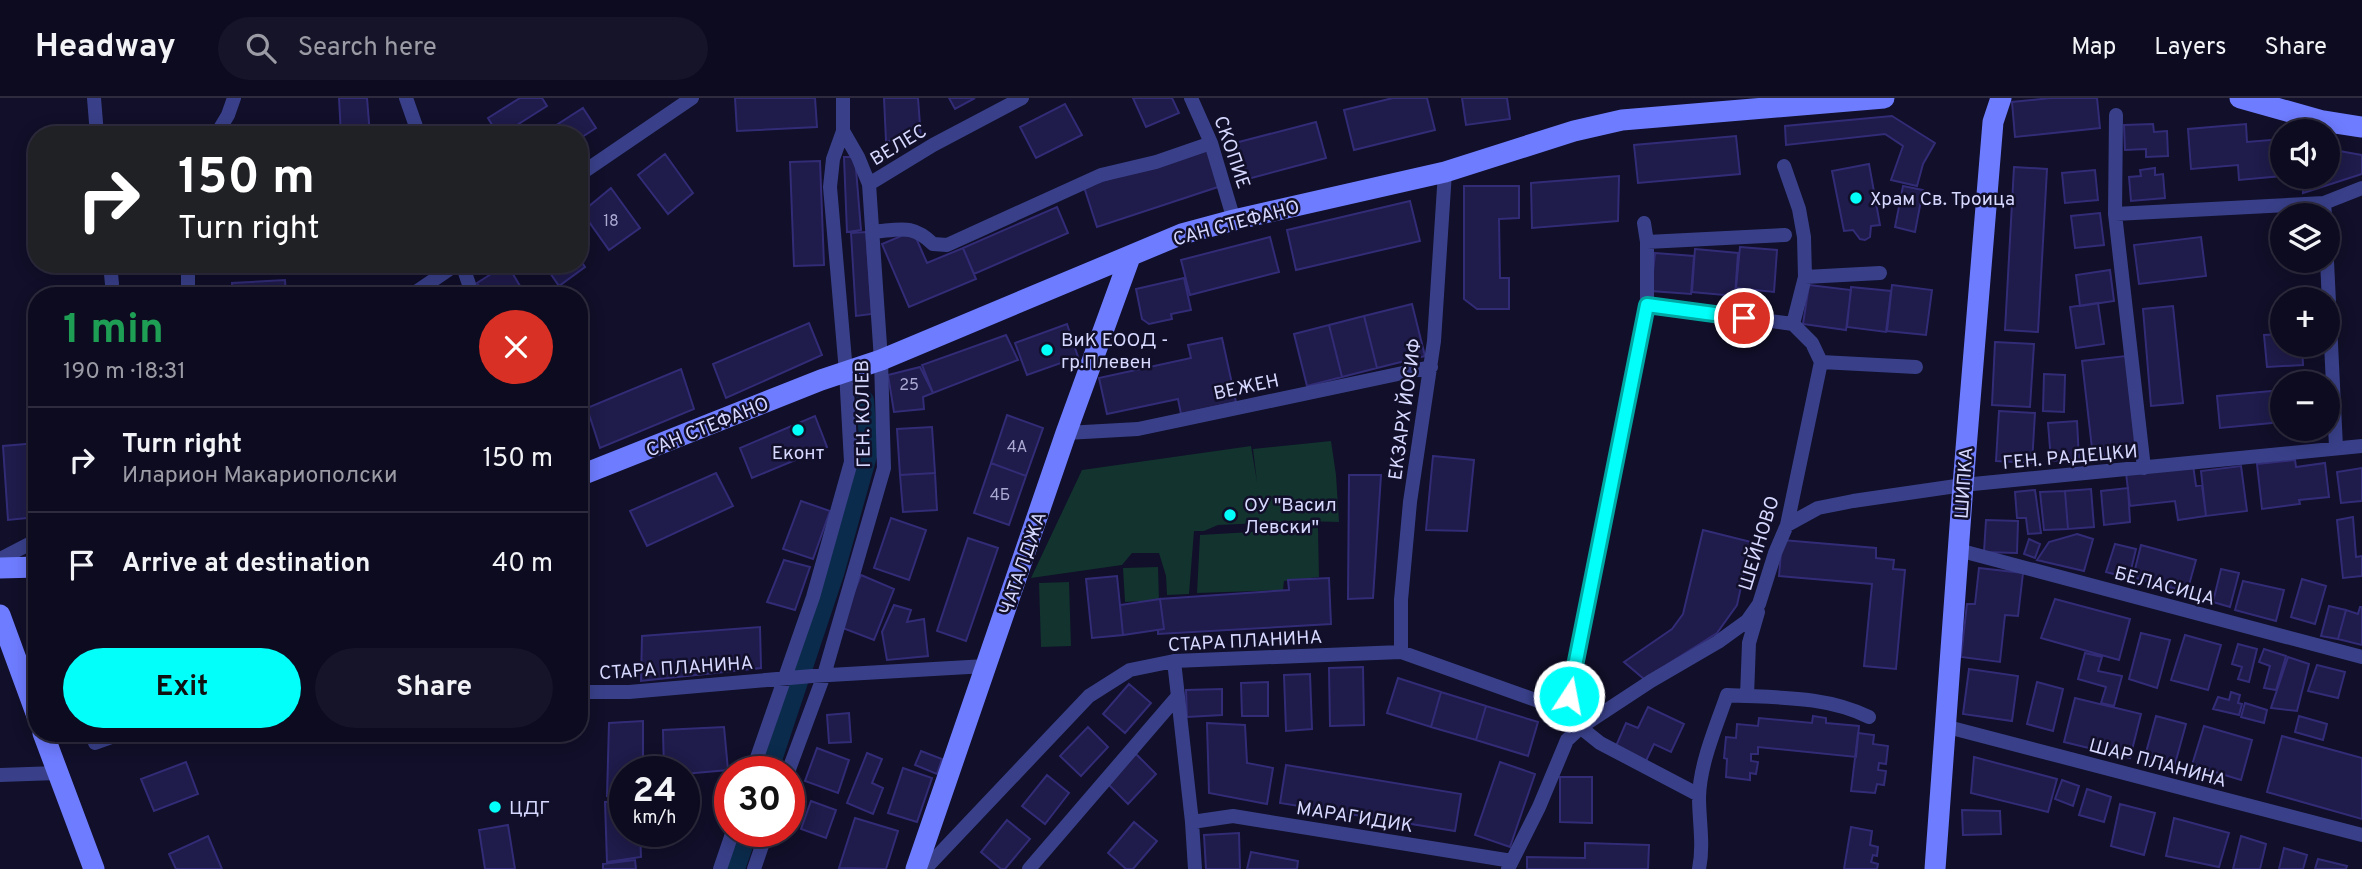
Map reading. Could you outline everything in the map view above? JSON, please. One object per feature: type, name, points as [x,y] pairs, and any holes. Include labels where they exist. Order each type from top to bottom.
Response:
[{"type":"street","points":[[94,98],[96,126]]},
{"type":"street","points":[[221,126],[234,98]]},
{"type":"street","points":[[406,98],[416,126]]},
{"type":"street","points":[[588,169],[692,98]]},
{"type":"street","name":"ГЕН. КОЛЕВ","points":[[758,756],[813,597],[851,462],[830,187],[833,159],[843,131],[843,98]]},
{"type":"street","name":"ВЕЛЕС","points":[[869,184],[933,145],[1022,98]]},
{"type":"street","name":"СКОПИЕ","points":[[1191,98],[1211,143],[1234,220]]},
{"type":"street","name":"САН СТЕФАНО","points":[[588,472],[881,360],[1182,234],[1445,172],[1574,131],[1622,120],[1884,98]]},
{"type":"street","name":"ШИПКА","points":[[1935,869],[1993,122],[2001,98]]},
{"type":"street","points":[[2240,98],[2277,104],[2323,121],[2362,127]]},
{"type":"street","points":[[2116,115],[2115,214],[2144,468]]},
{"type":"street","name":"ГЕН. КОЛЕВ","points":[[793,756],[884,468],[881,360],[869,184],[843,131]]},
{"type":"street","points":[[872,232],[913,230],[922,233],[933,244],[947,245],[1101,175],[1156,162],[1211,143]]},
{"type":"street","points":[[1784,166],[1799,209],[1804,237],[1805,277],[1793,324]]},
{"type":"street","name":"ЕКЗАРХ ЙОСИФ","points":[[1401,652],[1401,600],[1410,502],[1431,367],[1445,172]]},
{"type":"street","points":[[2336,203],[2362,188]]},
{"type":"street","points":[[2115,214],[2270,210]]},
{"type":"street","points":[[1510,865],[1539,807],[1567,740],[1581,727],[1569,696],[1647,305],[1647,242],[1644,223]]},
{"type":"street","points":[[1647,242],[1785,235]]},
{"type":"street","name":"ЧАТАЛДЖА","points":[[916,869],[1066,433],[1130,257]]},
{"type":"street","points":[[111,273],[112,285]]},
{"type":"street","points":[[423,287],[444,273]]},
{"type":"street","points":[[1805,277],[1880,273]]},
{"type":"street","points":[[2328,273],[2336,447]]},
{"type":"street","points":[[1647,305],[1793,324],[1812,343],[1821,362],[1916,367]]},
{"type":"street","name":"ШЕЙНОВО","points":[[1581,727],[1727,635],[1746,621],[1759,604],[1787,525],[1821,362]]},
{"type":"street","name":"ВЕЖЕН","points":[[1066,433],[1138,429],[1431,367]]},
{"type":"street","name":"ГЕН. РАДЕЦКИ","points":[[1787,525],[1818,508],[1963,485],[2362,446]]},
{"type":"street","points":[[0,559],[28,545]]},
{"type":"street","name":"БЕЛАСИЦА","points":[[1958,550],[2362,657]]},
{"type":"street","points":[[0,568],[28,567]]},
{"type":"street","points":[[1747,696],[1749,643],[1759,604]]},
{"type":"street","points":[[0,615],[28,691]]},
{"type":"street","name":"СТАРА ПЛАНИНА","points":[[925,869],[1089,695],[1130,670],[1174,661],[1401,652],[1555,707],[1600,743],[1699,795]]},
{"type":"street","points":[[1174,661],[1195,869]]},
{"type":"street","name":"СТАРА ПЛАНИНА","points":[[588,692],[629,692],[787,678],[986,666]]},
{"type":"street","points":[[1699,869],[1702,855],[1699,795],[1709,748],[1727,695],[1794,698],[1851,708],[1869,717]]},
{"type":"street","points":[[1029,869],[1177,697]]},
{"type":"street","name":"ШАР ПЛАНИНА","points":[[1944,726],[2362,835]]},
{"type":"street","points":[[46,742],[94,869]]},
{"type":"street","points":[[0,775],[57,773]]},
{"type":"street","name":"МАРАГИДИК","points":[[1192,822],[1233,816],[1510,865]]},
{"type":"street","points":[[720,869],[728,847]]},
{"type":"street","points":[[754,869],[761,847]]},
{"type":"green space","points":[[1331,441],[1339,522],[1218,525],[1204,531],[1194,531],[1189,594],[1167,595],[1166,576],[1159,553],[1132,553],[1122,565],[1031,578],[1082,470],[1251,446],[1257,482],[1253,449]]},
{"type":"green space","points":[[1318,528],[1319,577],[1284,581],[1283,590],[1197,593],[1200,535]]},
{"type":"green space","points":[[1158,567],[1159,600],[1125,602],[1123,568]]},
{"type":"green space","points":[[1069,582],[1071,646],[1041,647],[1039,583]]},
{"type":"building","points":[[339,98],[367,98],[369,126],[341,126]]},
{"type":"building","points":[[520,98],[542,98],[547,106],[518,126],[493,126],[488,118]]},
{"type":"building","points":[[735,98],[815,98],[817,127],[737,131]]},
{"type":"building","points":[[884,98],[918,98],[921,139],[886,141]]},
{"type":"building","points":[[949,98],[975,98],[955,109]]},
{"type":"building","points":[[1133,98],[1172,98],[1179,113],[1146,127]]},
{"type":"building","points":[[1393,98],[1427,98],[1435,130],[1354,150],[1344,110]]},
{"type":"building","points":[[1462,98],[1507,98],[1510,119],[1466,125]]},
{"type":"building","points":[[2051,98],[2097,98],[2100,128],[2015,137],[2012,102]]},
{"type":"building","points":[[1065,104],[1082,135],[1036,158],[1020,127]]},
{"type":"building","points":[[583,108],[596,128],[588,133],[588,126],[555,126]]},
{"type":"building","points":[[1892,116],[1935,143],[1923,164],[1917,186],[1891,180],[1903,146],[1885,134],[1786,145],[1785,126]]},
{"type":"building","points":[[1316,122],[1326,158],[1244,180],[1235,143]]},
{"type":"building","points":[[2153,124],[2154,132],[2167,131],[2168,156],[2146,157],[2146,149],[2125,150],[2124,125]]},
{"type":"building","points":[[2246,124],[2247,142],[2270,140],[2270,177],[2239,180],[2238,165],[2191,169],[2188,129]]},
{"type":"building","points":[[1736,136],[1740,174],[1638,183],[1634,145]]},
{"type":"building","points":[[1211,146],[1224,185],[1097,227],[1084,187]]},
{"type":"building","points":[[2340,151],[2362,155],[2362,174],[2340,181]]},
{"type":"building","points":[[665,154],[693,193],[668,214],[638,175]]},
{"type":"building","points":[[844,157],[855,157],[861,230],[847,232]]},
{"type":"building","points":[[820,161],[824,265],[794,266],[790,162]]},
{"type":"building","name":"Храм Св. Троица","points":[[1869,164],[1880,225],[1871,226],[1870,237],[1865,240],[1860,239],[1853,230],[1844,231],[1832,171]]},
{"type":"building","points":[[2014,167],[2047,169],[2038,332],[2005,330]]},
{"type":"building","points":[[2155,168],[2155,175],[2163,174],[2165,198],[2131,201],[2129,177],[2141,176],[2140,170]]},
{"type":"building","points":[[2095,170],[2098,200],[2065,203],[2062,173]]},
{"type":"building","points":[[1619,176],[1618,221],[1532,228],[1531,183]]},
{"type":"building","points":[[1464,186],[1519,186],[1519,218],[1499,219],[1500,278],[1509,278],[1509,309],[1477,309],[1464,299]]},
{"type":"building","points":[[1903,186],[1923,190],[1915,232],[1895,227]]},
{"type":"building","points":[[611,188],[640,228],[609,250],[588,220],[588,207]]},
{"type":"building","points":[[1410,201],[1420,241],[1296,270],[1287,230]]},
{"type":"building","points":[[1057,207],[1068,233],[974,274],[963,248]]},
{"type":"building","points":[[2100,213],[2104,245],[2075,248],[2071,216]]},
{"type":"building","points":[[913,231],[927,263],[963,248],[976,279],[909,307],[882,244]]},
{"type":"building","points":[[866,232],[872,314],[856,316],[851,233]]},
{"type":"building","points":[[1270,237],[1279,272],[1190,295],[1181,260]]},
{"type":"building","points":[[2201,237],[2206,276],[2139,284],[2134,245]]},
{"type":"building","points":[[1740,247],[1777,250],[1774,292],[1736,288]]},
{"type":"building","points":[[1695,249],[1738,253],[1735,296],[1692,292]]},
{"type":"building","points":[[1655,253],[1694,256],[1691,294],[1651,291]]},
{"type":"building","points":[[2110,270],[2114,301],[2080,306],[2076,275]]},
{"type":"building","points":[[493,273],[512,273],[521,287],[479,287],[477,283]]},
{"type":"building","points":[[550,273],[577,273],[559,286]]},
{"type":"building","points":[[1184,278],[1191,310],[1171,314],[1172,319],[1149,324],[1142,319],[1136,289]]},
{"type":"building","points":[[285,280],[285,287],[232,287],[232,283]]},
{"type":"building","points":[[1809,285],[1851,290],[1846,330],[1803,324]]},
{"type":"building","points":[[1892,285],[1932,290],[1926,335],[1887,331]]},
{"type":"building","points":[[1851,287],[1891,291],[1886,332],[1847,327]]},
{"type":"building","points":[[2098,303],[2104,344],[2076,348],[2070,307]]},
{"type":"building","points":[[1412,304],[1425,356],[1377,368],[1364,316]]},
{"type":"building","points":[[2173,306],[2183,403],[2151,406],[2143,309]]},
{"type":"building","points":[[1364,316],[1377,368],[1342,377],[1329,325]]},
{"type":"building","points":[[809,323],[822,355],[726,398],[713,364]]},
{"type":"building","name":"ВиК ЕООД - гр.Плевен","points":[[1067,324],[1078,357],[1027,375],[1015,343]]},
{"type":"building","points":[[1329,325],[1342,377],[1307,386],[1294,334]]},
{"type":"building","points":[[1006,335],[1018,360],[933,393],[922,365]]},
{"type":"building","points":[[2264,335],[2270,335],[2270,357],[2303,357],[2303,365],[2267,367]]},
{"type":"building","points":[[1222,338],[1236,402],[1181,414],[1178,399],[1107,414],[1099,378],[1191,358],[1188,345]]},
{"type":"building","points":[[1995,342],[2034,344],[2030,407],[1992,405]]},
{"type":"building","points":[[2126,356],[2137,452],[2093,457],[2082,361]]},
{"type":"building","points":[[920,367],[933,393],[923,397],[924,409],[894,412],[888,375]]},
{"type":"building","points":[[681,369],[694,409],[600,448],[588,408]]},
{"type":"building","points":[[2044,374],[2065,375],[2064,412],[2043,411]]},
{"type":"building","points":[[2270,391],[2270,423],[2220,428],[2217,396]]},
{"type":"building","points":[[1999,411],[2035,413],[2032,463],[1996,461]]},
{"type":"building","points":[[1007,415],[1043,428],[1026,476],[991,463]]},
{"type":"building","points":[[815,416],[827,447],[752,478],[740,448]]},
{"type":"building","points":[[2077,421],[2079,459],[2051,461],[2048,423]]},
{"type":"building","points":[[932,427],[935,473],[900,475],[897,429]]},
{"type":"building","points":[[28,444],[28,518],[8,520],[3,446]]},
{"type":"building","points":[[1433,456],[1474,460],[1467,531],[1426,530]]},
{"type":"building","points":[[2295,460],[2296,467],[2325,463],[2329,497],[2299,500],[2300,504],[2262,509],[2257,464]]},
{"type":"building","points":[[991,463],[1026,476],[1009,525],[974,513]]},
{"type":"building","points":[[2193,465],[2196,486],[2202,485],[2206,516],[2178,520],[2175,501],[2130,506],[2126,473]]},
{"type":"building","points":[[2241,466],[2247,511],[2206,516],[2201,471]]},
{"type":"building","points":[[2362,468],[2362,501],[2341,503],[2337,472]]},
{"type":"building","points":[[716,473],[733,506],[647,546],[630,511]]},
{"type":"building","points":[[935,473],[937,510],[903,512],[900,475]]},
{"type":"building","points":[[1349,475],[1381,475],[1373,598],[1348,599]]},
{"type":"building","points":[[2128,488],[2130,522],[2104,525],[2101,491]]},
{"type":"building","points":[[2091,489],[2094,527],[2068,529],[2065,491]]},
{"type":"building","points":[[2035,490],[2041,533],[2028,534],[2026,518],[2017,518],[2015,492]]},
{"type":"building","points":[[2065,491],[2068,529],[2044,530],[2040,492]]},
{"type":"building","points":[[801,501],[830,511],[813,559],[783,549]]},
{"type":"building","points":[[2353,517],[2356,557],[2362,556],[2362,576],[2343,578],[2337,520]]},
{"type":"building","points":[[891,518],[926,530],[909,580],[874,568]]},
{"type":"building","points":[[1986,520],[2018,521],[2017,553],[1984,552]]},
{"type":"building","points":[[1703,530],[1751,542],[1737,605],[1717,633],[1644,679],[1624,662],[1672,629],[1683,614]]},
{"type":"building","points":[[2077,534],[2093,539],[2084,571],[2037,560],[2049,542]]},
{"type":"building","points":[[968,538],[998,548],[966,641],[937,631]]},
{"type":"building","points":[[2029,539],[2040,544],[2035,558],[2024,554]]},
{"type":"building","points":[[1782,540],[1876,548],[1876,558],[1894,560],[1893,569],[1905,570],[1896,669],[1864,666],[1872,584],[1779,576]]},
{"type":"building","points":[[2115,544],[2136,549],[2129,578],[2106,572]]},
{"type":"building","points":[[2141,545],[2196,560],[2187,592],[2133,577]]},
{"type":"building","points":[[588,549],[589,614],[588,614]]},
{"type":"building","points":[[784,560],[810,567],[795,610],[767,602]]},
{"type":"building","points":[[1979,568],[2023,573],[2018,616],[2005,615],[2000,662],[1961,657],[1967,604],[1975,604]]},
{"type":"building","points":[[2221,569],[2239,573],[2230,607],[2213,602]]},
{"type":"building","points":[[861,575],[894,589],[874,640],[840,627]]},
{"type":"building","points":[[1117,576],[1123,635],[1092,638],[1086,579]]},
{"type":"building","points":[[1329,578],[1331,624],[1158,634],[1158,630],[1164,629],[1160,599],[1289,590],[1288,580]]},
{"type":"building","points":[[2302,579],[2326,586],[2315,624],[2291,617]]},
{"type":"building","points":[[2243,581],[2284,590],[2276,621],[2235,610]]},
{"type":"building","points":[[1160,599],[1164,629],[1123,635],[1120,605]]},
{"type":"building","points":[[2055,599],[2130,619],[2119,660],[2041,638]]},
{"type":"building","points":[[894,605],[911,610],[907,622],[924,619],[928,656],[887,660],[882,632]]},
{"type":"building","points":[[2329,606],[2346,610],[2338,639],[2321,636]]},
{"type":"building","points":[[2360,607],[2362,645],[2338,639],[2346,610],[2358,614]]},
{"type":"building","points":[[760,627],[761,668],[641,681],[642,636]]},
{"type":"building","points":[[2141,633],[2170,640],[2157,688],[2129,679]]},
{"type":"building","points":[[2185,635],[2221,645],[2208,690],[2171,680]]},
{"type":"building","points":[[2238,644],[2257,649],[2249,682],[2238,679],[2242,667],[2232,664]]},
{"type":"building","points":[[2264,649],[2286,656],[2276,690],[2264,688],[2270,666],[2259,662]]},
{"type":"building","points":[[2085,653],[2102,657],[2098,671],[2122,676],[2114,706],[2101,703],[2106,687],[2078,679]]},
{"type":"building","points":[[2288,657],[2309,664],[2297,711],[2271,708]]},
{"type":"building","points":[[2317,665],[2345,672],[2338,698],[2308,691]]},
{"type":"building","points":[[1363,667],[1364,725],[1330,726],[1329,668]]},
{"type":"building","points":[[1969,669],[2018,676],[2012,721],[1963,714]]},
{"type":"building","points":[[1310,674],[1312,729],[1286,731],[1284,675]]},
{"type":"building","points":[[1398,678],[1441,692],[1431,727],[1387,713]]},
{"type":"building","points":[[1268,682],[1268,716],[1242,716],[1241,683]]},
{"type":"building","points":[[2037,682],[2063,689],[2053,731],[2027,724]]},
{"type":"building","points":[[1129,684],[1151,703],[1125,733],[1103,714]]},
{"type":"building","points":[[1222,689],[1222,715],[1187,717],[1186,690]]},
{"type":"building","points":[[1441,692],[1486,706],[1476,740],[1431,727]]},
{"type":"building","points":[[2231,692],[2240,695],[2238,703],[2242,704],[2239,715],[2213,709],[2218,697],[2229,700]]},
{"type":"building","points":[[2075,698],[2141,714],[2130,758],[2064,742]]},
{"type":"building","points":[[2245,703],[2267,710],[2264,723],[2241,717]]},
{"type":"building","points":[[1486,706],[1538,722],[1528,756],[1476,740]]},
{"type":"building","points":[[1648,707],[1684,724],[1671,752],[1654,744],[1646,761],[1616,746],[1626,723],[1638,728]]},
{"type":"building","points":[[849,713],[851,742],[829,743],[827,715]]},
{"type":"building","points":[[1813,716],[1826,718],[1826,723],[1859,726],[1856,757],[1758,747],[1758,754],[1751,754],[1751,761],[1758,762],[1756,774],[1750,773],[1750,780],[1726,777],[1726,737],[1736,738],[1737,724],[1758,726],[1759,718],[1812,723]]},
{"type":"building","points":[[2156,716],[2186,724],[2175,764],[2145,756]]},
{"type":"building","points":[[2299,716],[2327,724],[2323,740],[2295,732]]},
{"type":"building","points":[[643,721],[643,756],[609,756],[607,796],[609,723]]},
{"type":"building","points":[[1207,723],[1245,725],[1247,763],[1273,768],[1267,804],[1209,793]]},
{"type":"building","points":[[2204,726],[2252,740],[2241,780],[2192,765]]},
{"type":"building","points":[[724,727],[727,756],[714,756],[714,771],[700,773],[700,756],[664,756],[663,730]]},
{"type":"building","points":[[1088,727],[1108,747],[1081,776],[1060,756]]},
{"type":"building","points":[[1858,733],[1874,735],[1873,744],[1888,746],[1886,764],[1879,763],[1878,770],[1886,771],[1884,785],[1877,784],[1875,793],[1851,791]]},
{"type":"building","points":[[2282,736],[2362,758],[2362,819],[2267,792]]},
{"type":"building","points":[[817,748],[849,760],[838,793],[805,781]]},
{"type":"building","points":[[921,751],[942,759],[937,774],[915,765]]},
{"type":"building","points":[[867,753],[882,759],[872,783],[883,788],[873,814],[847,803]]},
{"type":"building","points":[[1136,754],[1156,774],[1128,804],[1107,783]]},
{"type":"building","points":[[1974,757],[2057,779],[2048,812],[1971,793]]},
{"type":"building","points":[[186,762],[198,794],[154,811],[141,779]]},
{"type":"building","points":[[1500,762],[1535,774],[1510,847],[1475,835]]},
{"type":"building","points":[[1286,765],[1461,794],[1455,831],[1280,803]]},
{"type":"building","points":[[903,768],[932,778],[917,822],[888,813]]},
{"type":"building","points":[[1047,775],[1069,793],[1045,824],[1022,806]]},
{"type":"building","points":[[1560,777],[1592,777],[1592,823],[1560,822]]},
{"type":"building","points":[[2062,780],[2079,786],[2073,806],[2055,799]]},
{"type":"building","points":[[2087,789],[2111,797],[2104,822],[2079,815]]},
{"type":"building","points":[[811,801],[836,810],[826,838],[805,830],[805,818]]},
{"type":"building","points":[[605,802],[609,802],[609,847],[641,847],[641,857],[607,862]]},
{"type":"building","points":[[2120,804],[2155,813],[2144,855],[2111,846]]},
{"type":"building","points":[[1962,810],[2000,811],[2001,834],[1963,835]]},
{"type":"building","points":[[855,818],[898,831],[886,869],[839,868]]},
{"type":"building","points":[[2174,818],[2229,833],[2219,867],[2166,856]]},
{"type":"building","points":[[1007,820],[1030,839],[1005,869],[1001,869],[981,852]]},
{"type":"building","points":[[1134,822],[1157,841],[1133,869],[1126,869],[1108,853]]},
{"type":"building","points":[[508,825],[515,869],[485,869],[479,830]]},
{"type":"building","points":[[1851,827],[1872,831],[1870,845],[1878,847],[1877,856],[1873,855],[1871,862],[1878,864],[1877,869],[1844,869]]},
{"type":"building","points":[[1239,833],[1240,869],[1206,869],[1204,835]]},
{"type":"building","points":[[208,836],[222,869],[176,869],[169,854]]},
{"type":"building","points":[[2241,836],[2266,844],[2260,869],[2233,869]]},
{"type":"building","points":[[1585,843],[1649,845],[1648,869],[1527,869],[1527,857],[1585,858]]},
{"type":"building","points":[[2284,848],[2307,855],[2303,869],[2279,869]]},
{"type":"building","points":[[1251,852],[1298,861],[1297,869],[1247,869]]},
{"type":"building","points":[[2318,859],[2347,866],[2346,869],[2315,869]]},
{"type":"building","points":[[635,860],[636,869],[603,869],[603,864]]},
{"type":"waterway","points":[[774,756],[835,574],[869,452],[865,400]]},
{"type":"waterway","points":[[736,869],[744,847]]},
{"type":"place","name":"Храм Св. Троица","points":[[1856,198]]},
{"type":"place","name":"ВиК ЕООД - гр.Плевен","points":[[1047,350]]},
{"type":"place","name":"Еконт","points":[[798,430]]},
{"type":"place","name":"ОУ \"Васил Левски\"","points":[[1230,515]]},
{"type":"place","name":"ЦДГ","points":[[495,807]]},
{"type":"route","points":[[1569,696],[1647,305],[1744,318]]}]
